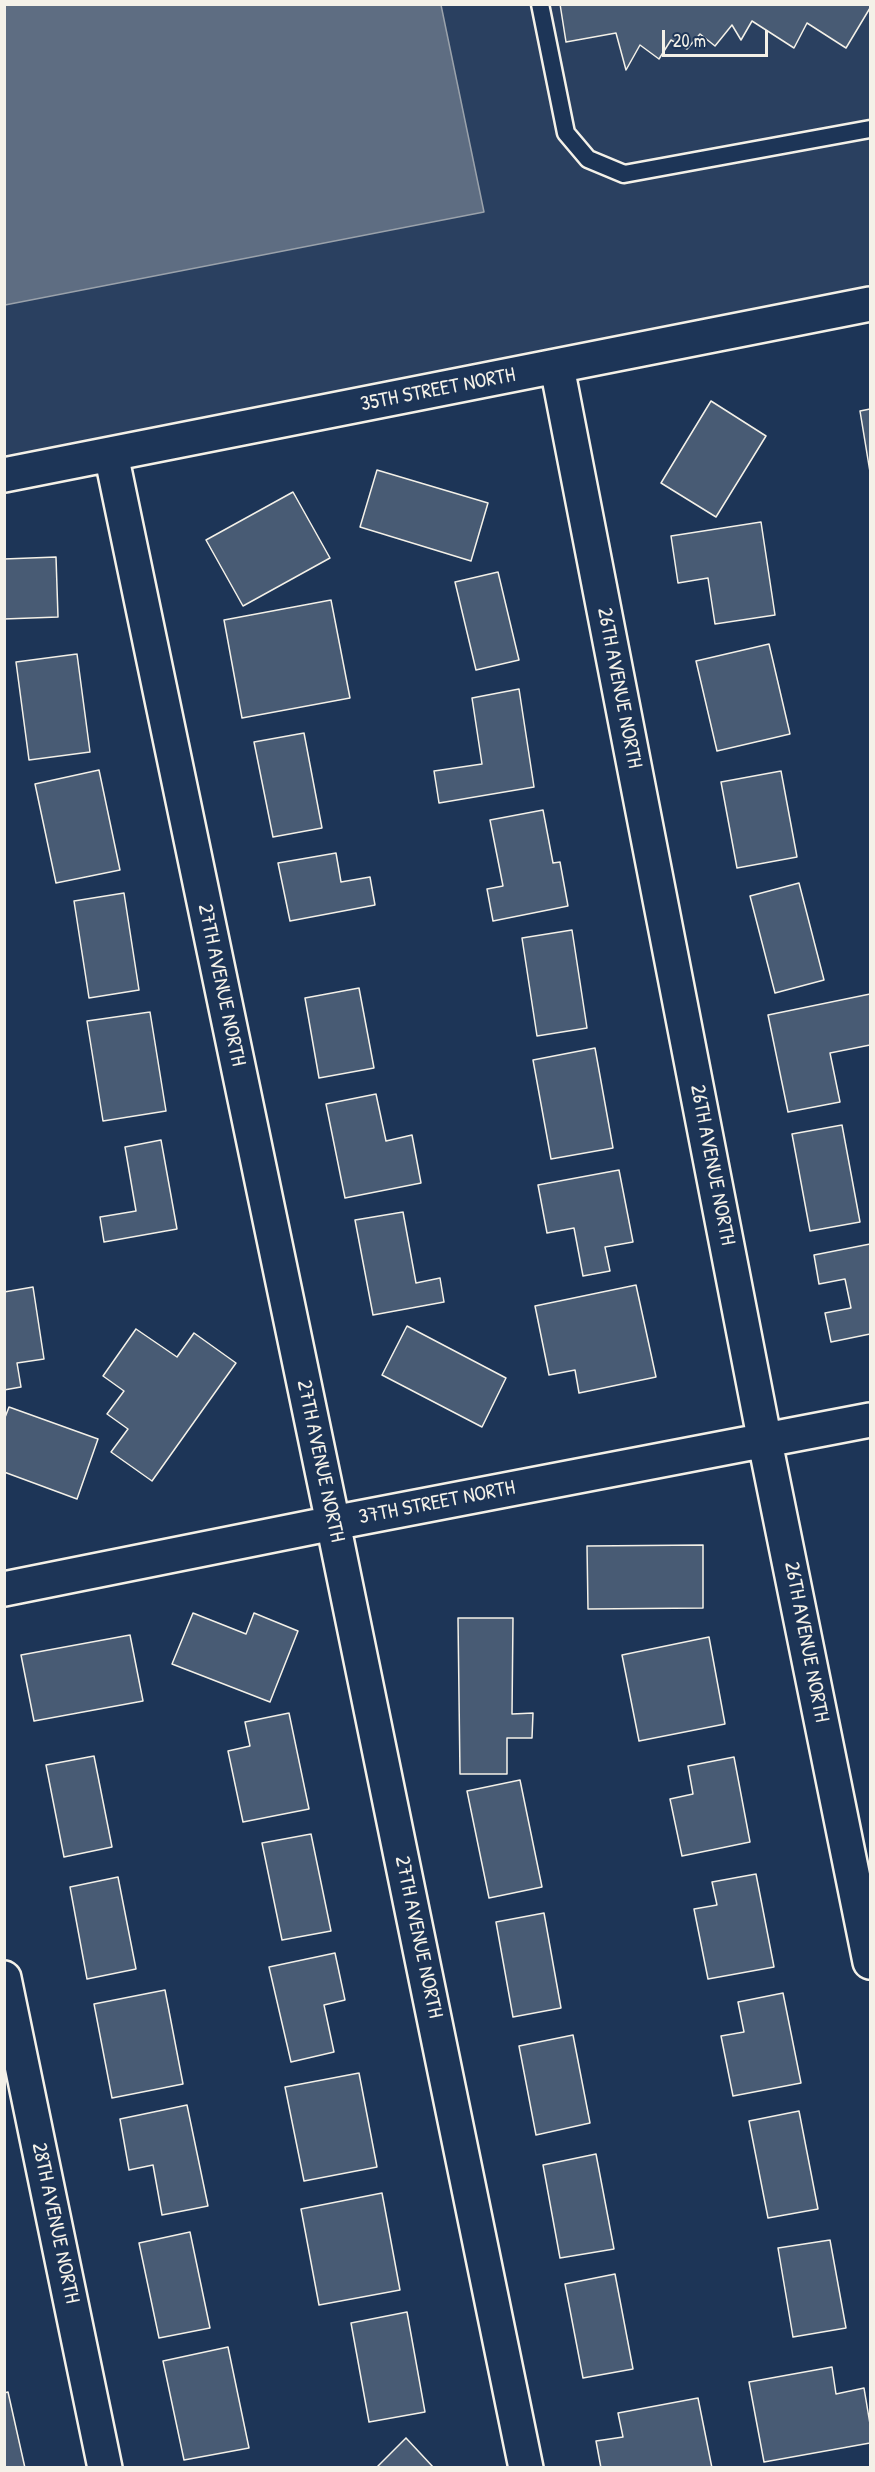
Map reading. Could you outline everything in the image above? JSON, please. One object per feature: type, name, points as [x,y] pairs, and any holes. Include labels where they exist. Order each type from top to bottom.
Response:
[{"type":"street","name":"35TH STREET NORTH","points":[[4,475],[870,304]]},
{"type":"street","name":"26TH AVENUE NORTH","points":[[556,367],[765,1442],[870,1962]]},
{"type":"street","name":"27TH AVENUE NORTH","points":[[111,454],[526,2468]]},
{"type":"street","name":"37TH STREET NORTH","points":[[4,1589],[870,1420]]},
{"type":"street","name":"28TH AVENUE NORTH","points":[[4,1978],[105,2468]]},
{"type":"lane","points":[[540,4],[566,133],[588,159],[624,174],[870,129]]},
{"type":"shaded area","points":[[5,4],[441,5],[484,212],[5,305]]},
{"type":"shaded area","points":[[441,5],[870,5],[870,285],[5,456],[5,305],[484,212]]},
{"type":"building","points":[[560,4],[870,4],[870,8],[846,48],[807,23],[794,48],[752,21],[741,40],[732,25],[715,46],[700,34],[687,49],[671,40],[659,59],[640,45],[626,70],[616,33],[566,42]]},
{"type":"building","points":[[711,401],[766,436],[716,517],[661,483]]},
{"type":"building","points":[[870,409],[870,472],[860,411]]},
{"type":"building","points":[[377,470],[488,503],[471,561],[360,527]]},
{"type":"building","points":[[293,492],[330,558],[243,606],[206,540]]},
{"type":"building","points":[[761,522],[775,615],[715,624],[708,578],[678,583],[671,536]]},
{"type":"building","points":[[56,557],[58,617],[4,619],[4,559]]},
{"type":"building","points":[[498,572],[519,660],[476,670],[455,582]]},
{"type":"building","points":[[331,600],[350,698],[242,718],[224,620]]},
{"type":"building","points":[[769,644],[790,734],[717,751],[696,661]]},
{"type":"building","points":[[77,654],[90,752],[29,760],[16,662]]},
{"type":"building","points":[[519,689],[534,787],[439,803],[434,771],[482,764],[472,698]]},
{"type":"building","points":[[304,733],[322,828],[273,837],[254,742]]},
{"type":"building","points":[[99,770],[120,870],[56,883],[35,784]]},
{"type":"building","points":[[781,771],[797,857],[737,868],[721,782]]},
{"type":"building","points":[[543,810],[553,863],[560,862],[568,906],[493,921],[487,889],[503,886],[490,820]]},
{"type":"building","points":[[336,853],[341,882],[370,877],[375,905],[290,921],[278,863]]},
{"type":"building","points":[[799,883],[824,980],[775,993],[750,896]]},
{"type":"building","points":[[124,893],[139,990],[89,998],[74,901]]},
{"type":"building","points":[[572,930],[587,1028],[537,1036],[522,938]]},
{"type":"building","points":[[359,988],[374,1068],[319,1078],[305,998]]},
{"type":"building","points":[[870,994],[870,1045],[830,1053],[840,1102],[788,1112],[768,1015]]},
{"type":"building","points":[[150,1012],[166,1111],[103,1121],[87,1021]]},
{"type":"building","points":[[595,1048],[613,1148],[551,1159],[533,1060]]},
{"type":"building","points":[[376,1094],[386,1141],[412,1135],[421,1183],[345,1198],[326,1104]]},
{"type":"building","points":[[842,1125],[860,1222],[810,1231],[792,1134]]},
{"type":"building","points":[[161,1140],[177,1229],[104,1242],[100,1217],[136,1211],[125,1147]]},
{"type":"building","points":[[619,1170],[633,1242],[605,1247],[610,1271],[583,1276],[574,1228],[547,1233],[538,1185]]},
{"type":"building","points":[[403,1212],[416,1283],[440,1278],[444,1302],[373,1315],[355,1220]]},
{"type":"building","points":[[870,1244],[870,1334],[831,1342],[825,1313],[851,1308],[845,1279],[819,1284],[814,1255]]},
{"type":"building","points":[[636,1285],[656,1377],[579,1393],[575,1370],[549,1375],[535,1306]]},
{"type":"building","points":[[33,1287],[44,1359],[17,1363],[21,1387],[4,1390],[4,1292]]},
{"type":"building","points":[[407,1326],[506,1378],[482,1427],[382,1375]]},
{"type":"building","points":[[136,1329],[177,1357],[194,1333],[236,1363],[152,1481],[111,1452],[128,1429],[107,1414],[124,1391],[103,1376]]},
{"type":"building","points":[[9,1407],[98,1439],[77,1499],[4,1472],[4,1420]]},
{"type":"building","points":[[703,1545],[703,1608],[588,1609],[587,1546]]},
{"type":"building","points":[[193,1613],[246,1634],[254,1613],[298,1631],[270,1702],[172,1664]]},
{"type":"building","points":[[458,1618],[513,1618],[512,1714],[533,1713],[532,1738],[507,1738],[507,1774],[460,1774]]},
{"type":"building","points":[[130,1635],[143,1701],[34,1721],[21,1655]]},
{"type":"building","points":[[709,1637],[725,1724],[639,1741],[622,1655]]},
{"type":"building","points":[[289,1713],[309,1809],[243,1822],[228,1751],[250,1746],[245,1722]]},
{"type":"building","points":[[94,1756],[112,1847],[64,1857],[46,1765]]},
{"type":"building","points":[[734,1757],[750,1842],[682,1856],[670,1799],[693,1794],[688,1766]]},
{"type":"building","points":[[520,1780],[542,1887],[489,1898],[467,1791]]},
{"type":"building","points":[[311,1834],[331,1931],[282,1940],[262,1843]]},
{"type":"building","points":[[756,1874],[774,1967],[708,1979],[694,1909],[717,1905],[712,1882]]},
{"type":"building","points":[[118,1877],[136,1969],[87,1979],[70,1887]]},
{"type":"building","points":[[544,1913],[561,2008],[513,2017],[496,1922]]},
{"type":"building","points":[[335,1953],[345,2000],[324,2005],[334,2052],[291,2062],[269,1967]]},
{"type":"building","points":[[165,1990],[183,2084],[112,2098],[94,2004]]},
{"type":"building","points":[[783,1993],[801,2083],[733,2096],[721,2036],[744,2032],[738,2002]]},
{"type":"building","points":[[573,2035],[590,2123],[536,2135],[519,2046]]},
{"type":"building","points":[[359,2073],[377,2167],[304,2181],[285,2087]]},
{"type":"building","points":[[187,2105],[208,2206],[162,2215],[153,2165],[129,2170],[120,2119]]},
{"type":"building","points":[[799,2111],[818,2209],[768,2218],[749,2121]]},
{"type":"building","points":[[596,2154],[614,2249],[560,2258],[543,2165]]},
{"type":"building","points":[[382,2193],[400,2290],[319,2305],[301,2209]]},
{"type":"building","points":[[190,2232],[210,2328],[159,2338],[139,2243]]},
{"type":"building","points":[[830,2240],[846,2328],[793,2337],[778,2248]]},
{"type":"building","points":[[615,2274],[633,2369],[583,2378],[565,2284]]},
{"type":"building","points":[[407,2312],[425,2412],[369,2422],[351,2323]]},
{"type":"building","points":[[228,2347],[249,2448],[184,2460],[163,2361]]},
{"type":"building","points":[[832,2367],[836,2394],[864,2388],[870,2424],[870,2443],[764,2462],[749,2382]]},
{"type":"building","points":[[8,2392],[25,2468],[4,2468],[4,2393]]},
{"type":"building","points":[[698,2398],[712,2468],[601,2468],[596,2441],[623,2437],[618,2413]]},
{"type":"building","points":[[406,2438],[434,2468],[376,2468]]}]
